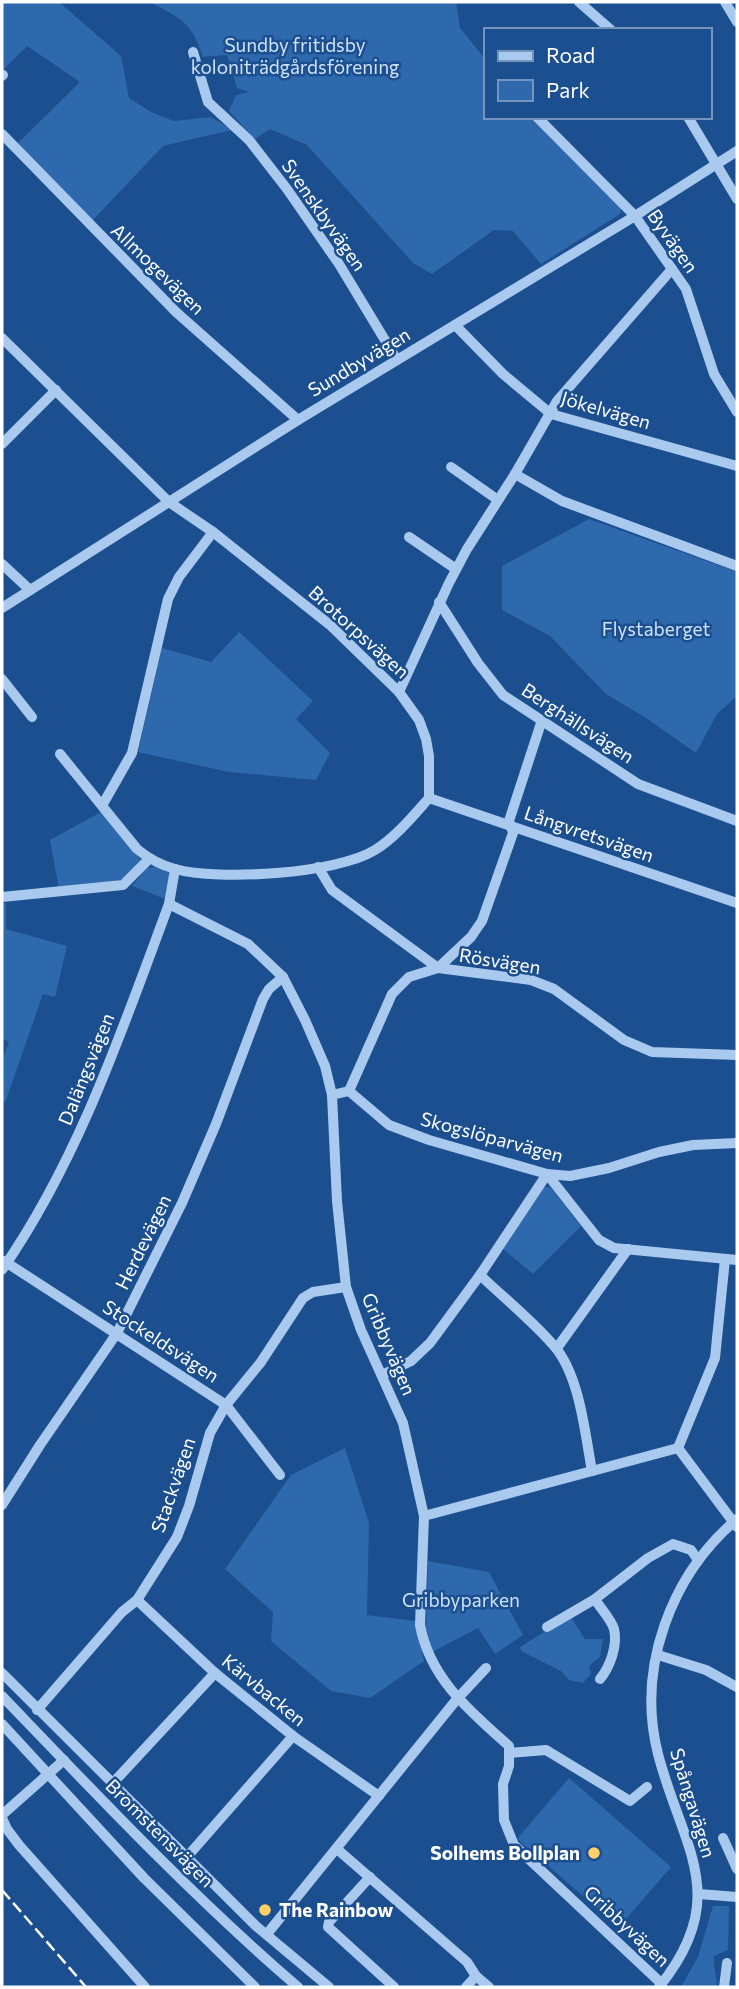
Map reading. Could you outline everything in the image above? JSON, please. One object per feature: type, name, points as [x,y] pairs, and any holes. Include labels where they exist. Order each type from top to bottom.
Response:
[{"type":"street","points":[[579,2],[609,28]]},
{"type":"street","points":[[725,2],[737,22]]},
{"type":"street","name":"Svenskbyvägen","points":[[193,52],[208,102],[249,140],[287,189],[338,264],[397,360]]},
{"type":"street","name":"Byvägen","points":[[539,119],[635,216],[686,289],[714,374],[737,412]]},
{"type":"street","points":[[689,119],[737,199]]},
{"type":"street","name":"Allmogevägen","points":[[2,135],[176,312],[298,420]]},
{"type":"street","name":"Sundbyvägen","points":[[2,608],[298,420],[635,216],[737,151]]},
{"type":"street","points":[[399,692],[456,569],[557,401],[672,269]]},
{"type":"street","name":"Jökelvägen","points":[[454,325],[503,374],[551,414],[737,466]]},
{"type":"street","name":"Brotorpsvägen","points":[[2,338],[169,502],[213,532],[330,625],[399,692],[419,720],[426,739],[429,755],[429,798]]},
{"type":"street","points":[[2,444],[56,390]]},
{"type":"street","points":[[451,467],[498,500]]},
{"type":"street","points":[[515,474],[562,501],[737,566]]},
{"type":"street","points":[[103,804],[132,753],[168,599],[179,577],[213,532]]},
{"type":"street","points":[[409,537],[456,569]]},
{"type":"street","points":[[2,564],[30,590]]},
{"type":"street","name":"Berghällsvägen","points":[[439,602],[478,663],[503,695],[638,784],[737,821]]},
{"type":"street","points":[[2,679],[32,717]]},
{"type":"street","points":[[331,1095],[349,1091],[392,994],[409,977],[438,968],[471,937],[482,921],[513,833],[509,821],[542,720]]},
{"type":"street","points":[[61,754],[137,849],[149,859],[175,869],[200,873],[280,874],[342,863],[374,850],[403,827],[429,798]]},
{"type":"street","name":"Långvretsvägen","points":[[429,798],[737,903]]},
{"type":"street","points":[[2,897],[123,885],[149,859]]},
{"type":"street","name":"Rösvägen","points":[[318,867],[332,890],[438,968],[531,980],[569,999],[624,1040],[652,1052],[737,1055]]},
{"type":"street","name":"Dalängsvägen","points":[[3,1264],[83,1128],[169,904],[175,869]]},
{"type":"street","name":"Gribbyvägen","points":[[169,904],[248,944],[283,977],[305,1020],[325,1066],[331,1095],[337,1201],[346,1287],[360,1329],[403,1423],[424,1516],[420,1625],[423,1643],[438,1674],[457,1699],[509,1746],[509,1766],[503,1784],[504,1820],[514,1845],[661,1986]]},
{"type":"street","name":"Herdevägen","points":[[2,1505],[117,1333],[187,1191],[216,1124],[263,999],[269,989],[283,977]]},
{"type":"street","name":"Skogslöparvägen","points":[[349,1091],[389,1125],[429,1140],[547,1174],[570,1176],[693,1145],[737,1143]]},
{"type":"street","points":[[382,1376],[411,1361],[430,1343],[480,1275],[547,1174],[599,1240],[614,1248],[731,1259],[715,1358],[678,1448]]},
{"type":"street","points":[[556,1348],[628,1249]]},
{"type":"street","name":"Stockeldsvägen","points":[[3,1264],[117,1333],[226,1405],[280,1475]]},
{"type":"street","points":[[480,1275],[556,1348],[569,1371],[579,1402],[592,1471]]},
{"type":"street","name":"Stackvägen","points":[[37,1710],[122,1612],[137,1600],[177,1537],[210,1433],[226,1405],[261,1362],[303,1298],[313,1292],[346,1287]]},
{"type":"street","points":[[424,1516],[678,1448]]},
{"type":"street","points":[[678,1448],[736,1522]]},
{"type":"street","name":"Spångavägen","points":[[661,1986],[686,1949],[699,1894],[695,1862],[658,1752],[650,1686],[666,1620],[680,1588],[698,1560],[736,1522]]},
{"type":"street","points":[[547,1627],[595,1599],[648,1559],[673,1544],[691,1550],[698,1560]]},
{"type":"street","points":[[595,1599],[614,1630],[612,1653],[607,1670],[600,1679]]},
{"type":"street","name":"Kärvbacken","points":[[137,1600],[215,1673],[293,1736],[379,1796]]},
{"type":"street","points":[[658,1655],[706,1670],[737,1687]]},
{"type":"street","points":[[267,1934],[457,1699],[486,1668]]},
{"type":"street","points":[[2,1673],[186,1858],[267,1934],[329,1987]]},
{"type":"street","points":[[112,1784],[215,1673]]},
{"type":"street","name":"Bromstensvägen","points":[[2,1696],[209,1907],[298,1987]]},
{"type":"street","points":[[2,1724],[144,1878],[255,1987]]},
{"type":"street","points":[[186,1858],[293,1736]]},
{"type":"street","points":[[509,1753],[546,1751],[630,1801],[647,1787]]},
{"type":"street","points":[[64,1760],[2,1816],[19,1845],[145,1987]]},
{"type":"street","points":[[723,1838],[737,1869]]},
{"type":"street","points":[[337,1849],[467,1962],[476,1976],[489,1987]]},
{"type":"street","points":[[369,1877],[329,1922],[328,1927],[394,1987]]},
{"type":"street","points":[[699,1894],[736,1895]]},
{"type":"street","points":[[724,1987],[727,1963]]},
{"type":"street","points":[[466,1987],[476,1976]]},
{"type":"green space","points":[[2,2],[59,2],[121,56],[129,98],[153,113],[174,121],[211,117],[232,130],[163,146],[92,221],[17,144],[80,82],[27,46],[2,71]]},
{"type":"green space","name":"Sundby fritidsby koloniträdgårdsförening","points":[[149,2],[456,2],[460,28],[484,58],[484,119],[533,119],[622,206],[620,214],[541,264],[513,231],[494,230],[432,274],[413,263],[307,145],[270,129],[255,139],[229,111],[236,95],[249,92],[237,88],[227,55],[203,57],[189,28],[170,13]]},
{"type":"green space","name":"Flystaberget","points":[[589,519],[737,572],[737,696],[717,714],[696,753],[606,694],[550,636],[502,610],[502,566]]},
{"type":"green space","points":[[239,632],[313,701],[296,719],[330,753],[316,780],[229,772],[138,752],[162,648],[211,662]]},
{"type":"green space","points":[[101,812],[142,861],[121,880],[59,889],[50,840]]},
{"type":"green space","points":[[156,867],[169,873],[165,899],[132,886],[147,868]]},
{"type":"green space","points":[[2,903],[6,903],[6,929],[67,946],[55,997],[43,994],[5,1103],[2,1101],[2,1060],[9,1042],[2,1038]]},
{"type":"green space","points":[[544,1186],[551,1188],[581,1226],[533,1274],[502,1248]]},
{"type":"green space","points":[[345,1448],[369,1523],[367,1615],[416,1621],[424,1661],[370,1698],[331,1691],[271,1641],[273,1612],[225,1569],[291,1475]]},
{"type":"green space","name":"Gribbyparken","points":[[428,1561],[489,1572],[523,1635],[495,1654],[478,1628],[432,1652],[426,1629]]},
{"type":"green space","points":[[570,1616],[585,1639],[603,1639],[600,1657],[589,1666],[591,1674],[583,1683],[569,1680],[561,1671],[521,1651],[520,1647]]},
{"type":"green space","name":"Solhems Bollplan","points":[[569,1778],[671,1867],[619,1927],[517,1839]]},
{"type":"green space","points":[[713,1906],[729,1906],[728,1950],[714,1956],[717,1987],[681,1987],[698,1957]]},
{"type":"railway","points":[[2,1890],[86,1987]]},
{"type":"place","name":"Solhems Bollplan","points":[[594,1853]]},
{"type":"place","name":"The Rainbow","points":[[265,1910]]}]
